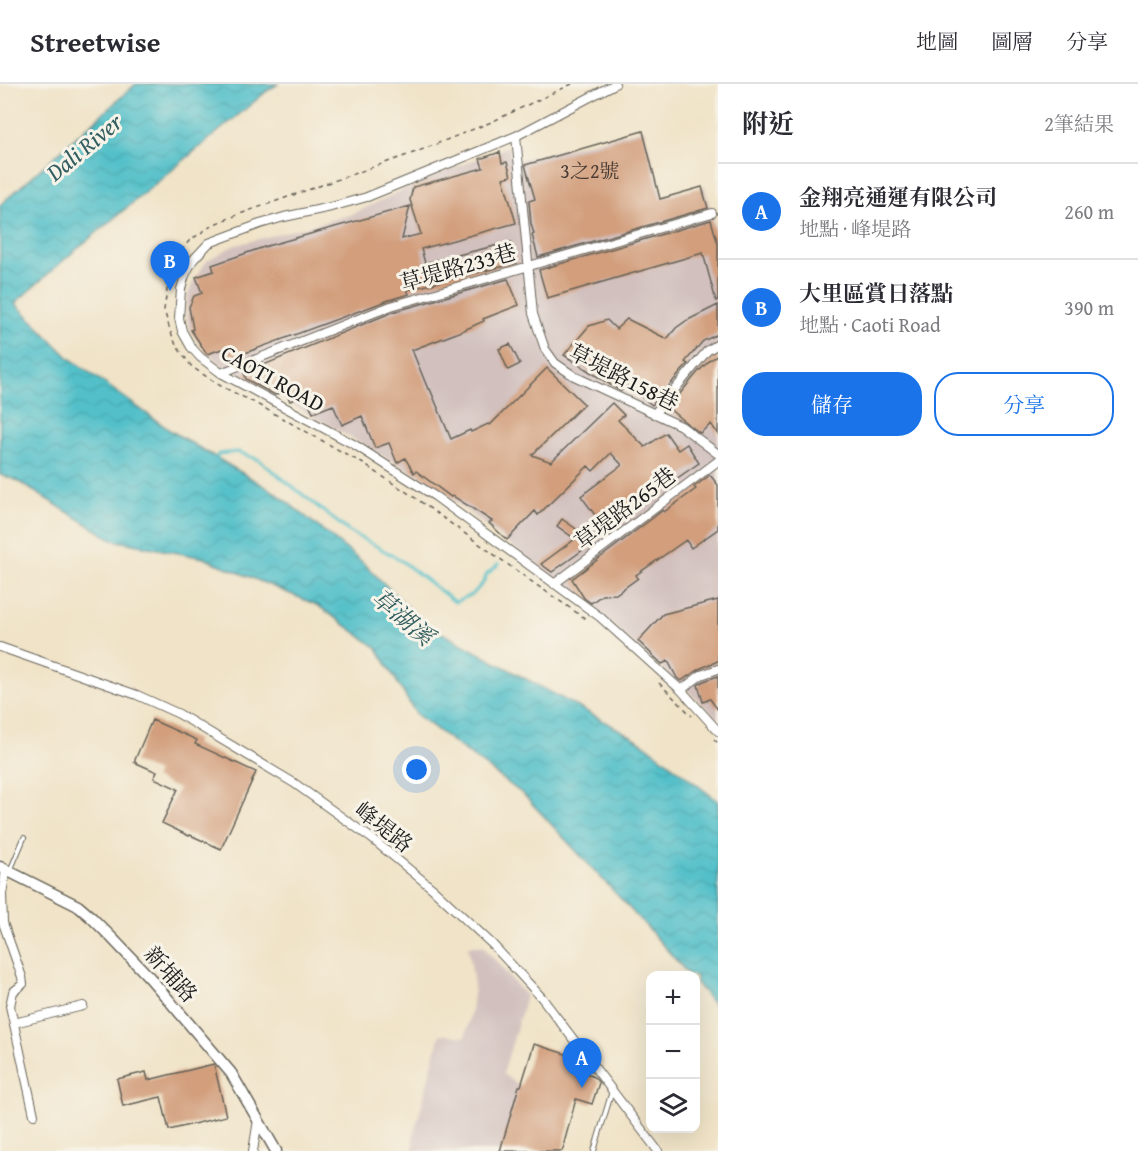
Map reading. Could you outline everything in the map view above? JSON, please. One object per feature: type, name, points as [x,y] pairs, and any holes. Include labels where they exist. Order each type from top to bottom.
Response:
[{"type":"street","name":"CAOTI ROAD","points":[[615,84],[516,136],[367,197],[260,224],[209,243],[193,260],[185,276],[181,289],[179,318],[182,331],[191,347],[221,373],[355,445],[436,496],[600,617],[681,690],[714,733]]},
{"type":"street","name":"草堤路158巷","points":[[516,136],[533,314],[545,349],[555,363],[574,376],[681,426],[718,454]]},
{"type":"street","name":"草堤路233巷","points":[[221,373],[391,306],[712,213]]},
{"type":"street","points":[[654,414],[707,351],[718,344]]},
{"type":"street","name":"草堤路265巷","points":[[554,584],[718,461]]},
{"type":"street","name":"峰堤路","points":[[0,647],[137,695],[179,714],[294,783],[371,838],[433,889],[492,944],[542,999],[658,1151]]},
{"type":"street","points":[[681,690],[701,675],[718,669]]},
{"type":"street","points":[[5,870],[2,894],[3,923],[22,977],[22,984],[13,992],[10,1006],[34,1115]]},
{"type":"street","name":"新埔路","points":[[5,870],[78,906],[150,978],[231,1073],[276,1151]]},
{"type":"street","points":[[14,1023],[83,1006]]},
{"type":"street","points":[[253,1151],[258,1120]]},
{"type":"lane","points":[[5,870],[24,838]]},
{"type":"lane","points":[[594,1151],[612,1090]]},
{"type":"path","points":[[572,84],[489,123],[416,153],[214,224],[189,241],[177,256],[168,284],[164,310],[176,345],[192,367],[219,385],[362,463],[593,623]]},
{"type":"path","points":[[654,678],[694,718]]},
{"type":"path","points":[[714,733],[718,743]]},
{"type":"shaded area","points":[[644,129],[662,197],[705,186],[718,241],[718,720],[602,616],[431,483],[220,364],[198,342],[190,330],[187,318],[187,296],[196,276],[208,260],[233,246],[353,214],[421,181],[509,146],[512,162]]},
{"type":"shaded area","points":[[468,946],[483,946],[526,996],[503,1074],[519,1086],[501,1151],[413,1151],[413,1138],[440,1034],[465,1037],[474,985]]},
{"type":"water","points":[[136,84],[278,84],[71,254],[15,303],[68,357],[171,431],[276,493],[361,561],[425,624],[633,737],[718,801],[718,1010],[700,988],[700,971],[686,971],[524,795],[416,714],[377,648],[317,605],[204,558],[113,540],[16,480],[0,475],[0,205]]},
{"type":"building","points":[[643,131],[660,199],[702,187],[708,208],[538,257],[532,235],[534,234],[529,201],[535,199],[525,165]]},
{"type":"building","points":[[500,152],[502,163],[507,162],[511,176],[503,178],[516,223],[421,249],[425,263],[511,242],[517,263],[407,290],[409,294],[226,360],[222,349],[207,354],[191,330],[193,329],[189,307],[194,296],[202,293],[196,277],[214,271],[212,265],[267,246],[410,206],[402,239],[421,234],[410,200],[413,187],[483,168],[480,159]]},
{"type":"building","points":[[711,220],[718,244],[718,300],[716,301],[703,253],[547,298],[539,270]]},
{"type":"building","points":[[508,279],[519,305],[483,319],[484,321],[462,331],[412,350],[451,439],[470,430],[471,432],[490,425],[547,368],[584,404],[532,455],[551,462],[612,403],[624,415],[618,420],[645,447],[666,433],[678,450],[687,444],[699,463],[606,530],[581,496],[622,465],[611,453],[593,471],[588,466],[538,515],[535,511],[507,540],[489,523],[492,521],[453,496],[451,497],[416,471],[414,473],[405,458],[397,463],[389,443],[375,448],[362,416],[342,425],[333,405],[313,413],[306,395],[290,401],[285,391],[275,395],[246,379],[244,373],[393,312]]},
{"type":"building","points":[[718,305],[718,334],[703,341],[685,362],[688,364],[652,405],[626,385],[621,391],[564,355],[589,326],[607,320],[616,329],[627,319],[667,339],[686,321]]},
{"type":"building","points":[[510,344],[520,364],[508,370],[499,349]]},
{"type":"building","points":[[718,355],[718,434],[711,424],[700,433],[668,408],[698,372]]},
{"type":"building","points":[[710,475],[718,485],[718,529],[691,548],[686,540],[636,575],[638,578],[616,594],[602,595],[591,603],[584,598],[572,579],[663,510],[664,512],[696,489],[694,487]]},
{"type":"building","points":[[562,519],[592,540],[587,547],[552,572],[541,564],[575,539],[557,526]]},
{"type":"building","points":[[718,600],[718,661],[699,669],[681,681],[668,661],[662,664],[638,641],[663,614]]},
{"type":"building","points":[[718,676],[718,710],[710,699],[703,702],[698,685]]},
{"type":"building","points":[[152,720],[197,740],[195,744],[256,772],[221,849],[162,823],[178,789],[154,778],[157,772],[134,762]]},
{"type":"building","points":[[534,1044],[572,1056],[570,1063],[595,1078],[599,1083],[592,1104],[576,1099],[562,1151],[500,1151],[519,1086],[521,1086]]},
{"type":"building","points":[[214,1064],[226,1116],[169,1130],[161,1097],[123,1106],[117,1079],[146,1072],[148,1080]]},
{"type":"waterway","points":[[216,462],[218,454],[238,452],[259,460],[351,533],[403,562],[455,602],[473,594],[483,583],[487,574],[499,564]]},
{"type":"place","name":"大里區賞日落點","points":[[170,291]]},
{"type":"place","name":"金翔亮通運有限公司","points":[[582,1088]]},
{"type":"water label","name":"Dali River","points":[[84,147]]},
{"type":"water label","name":"草湖溪","points":[[403,617]]}]
